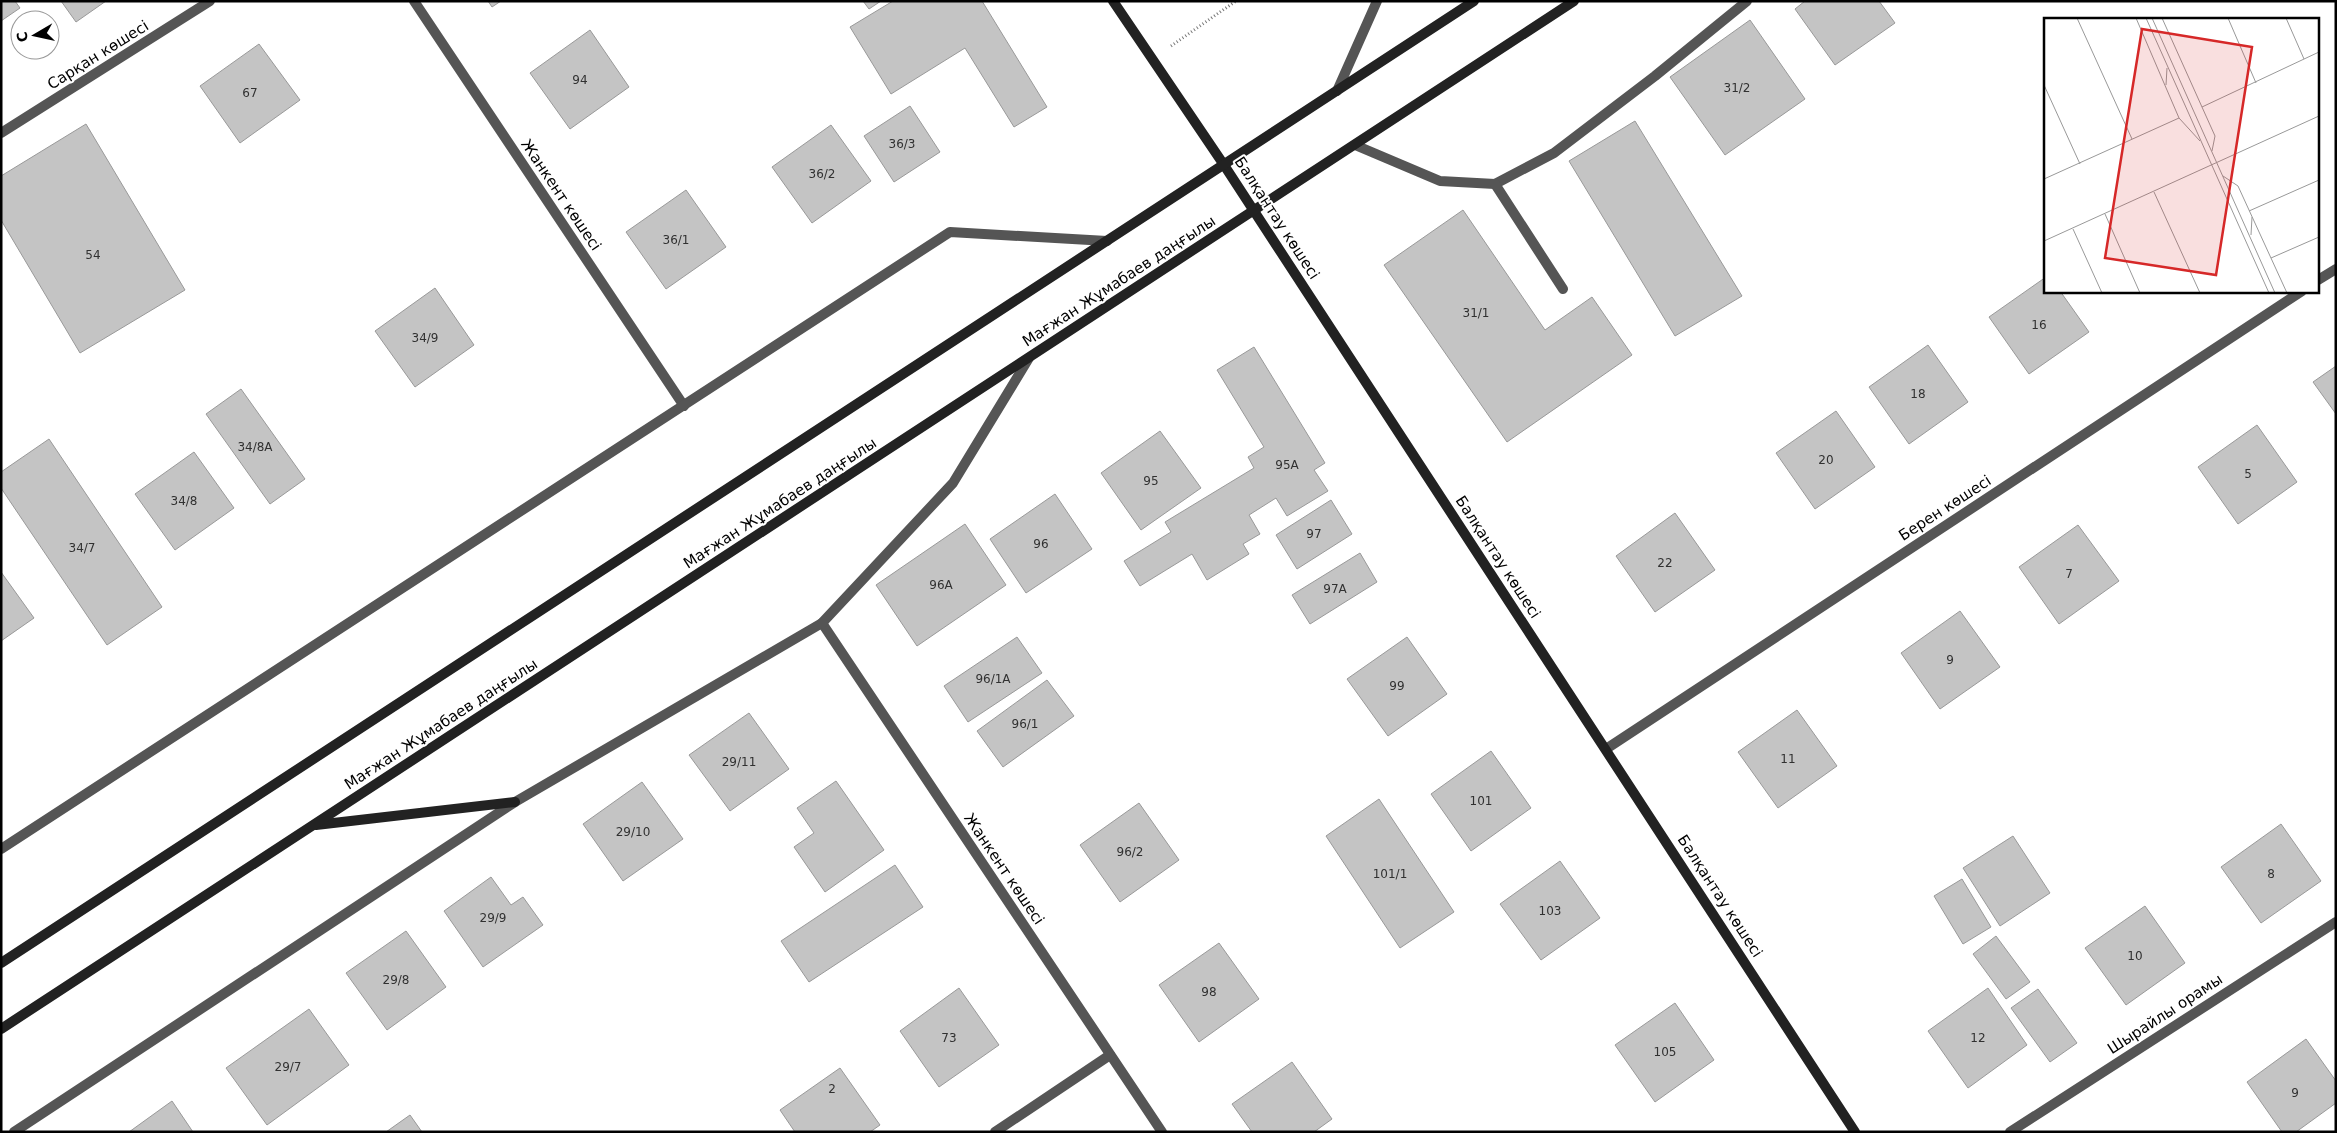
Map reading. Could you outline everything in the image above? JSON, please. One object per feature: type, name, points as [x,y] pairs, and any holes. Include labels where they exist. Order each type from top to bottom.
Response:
[{"type":"main road","name":"Балқантау көшесі","points":[[1113,1],[1224,165],[1856,1132]]},
{"type":"main road","points":[[1,963],[1474,1]]},
{"type":"main road","name":"Мағжан Жұмабаев даңғылы","points":[[1,1029],[1574,1]]},
{"type":"main road","points":[[312,826],[515,802]]},
{"type":"street","name":"Сарқан көшесі","points":[[1,134],[210,1]]},
{"type":"street","name":"Жанкент көшесі","points":[[414,1],[684,406]]},
{"type":"street","points":[[1337,90],[1377,1]]},
{"type":"street","points":[[1355,145],[1440,181],[1495,184],[1554,153],[1655,76],[1747,1]]},
{"type":"street","points":[[1495,184],[1563,289]]},
{"type":"street","points":[[1,849],[950,232],[1107,241]]},
{"type":"street","points":[[2320,279],[2336,269]]},
{"type":"street","name":"Берен көшесі","points":[[1606,750],[2300,292]]},
{"type":"street","points":[[14,1132],[515,802],[822,624],[953,483],[1029,358]]},
{"type":"street","name":"Жанкент көшесі","points":[[822,624],[1162,1132]]},
{"type":"street","name":"Шырайлы орамы","points":[[2010,1132],[2336,922]]},
{"type":"street","points":[[995,1132],[1110,1055]]},
{"type":"path","points":[[1152,59],[1236,1]]},
{"type":"building","points":[[1,1],[15,1],[20,8],[10,10],[10,15],[1,21]]},
{"type":"building","points":[[61,1],[106,1],[76,22]]},
{"type":"building","points":[[488,1],[501,1],[492,7]]},
{"type":"building","points":[[863,1],[881,1],[869,9]]},
{"type":"building","points":[[893,1],[982,1],[1047,107],[1014,127],[965,48],[891,94],[850,27]]},
{"type":"building","points":[[1805,1],[1879,1],[1895,23],[1835,65],[1795,9]]},
{"type":"building","points":[[1750,20],[1805,99],[1725,155],[1670,77]]},
{"type":"building","points":[[590,30],[629,87],[570,129],[530,73]]},
{"type":"building","points":[[259,44],[300,100],[240,143],[200,86]]},
{"type":"building","points":[[910,106],[940,152],[894,182],[864,136]]},
{"type":"building","points":[[1635,121],[1742,296],[1675,336],[1569,161]]},
{"type":"building","points":[[86,124],[185,290],[80,353],[1,220],[1,176]]},
{"type":"building","points":[[831,125],[871,181],[812,223],[772,167]]},
{"type":"building","points":[[686,190],[726,247],[666,289],[626,232]]},
{"type":"building","points":[[1463,210],[1545,330],[1592,297],[1632,355],[1507,442],[1384,265]]},
{"type":"building","points":[[2044,278],[2044,292],[2061,292],[2089,332],[2029,374],[1989,317]]},
{"type":"building","points":[[435,288],[474,345],[415,387],[375,331]]},
{"type":"building","points":[[1928,345],[1968,402],[1909,444],[1869,387]]},
{"type":"building","points":[[1254,347],[1325,463],[1314,470],[1328,491],[1287,516],[1276,498],[1249,515],[1260,534],[1243,544],[1249,554],[1207,580],[1192,554],[1140,586],[1124,561],[1171,532],[1165,522],[1254,468],[1248,457],[1264,447],[1217,370]]},
{"type":"building","points":[[2336,366],[2336,414],[2313,382]]},
{"type":"building","points":[[241,389],[305,479],[270,504],[206,414]]},
{"type":"building","points":[[1836,411],[1875,467],[1815,509],[1776,453]]},
{"type":"building","points":[[2257,425],[2297,482],[2238,524],[2198,467]]},
{"type":"building","points":[[1160,431],[1201,488],[1141,530],[1101,473]]},
{"type":"building","points":[[49,439],[162,607],[107,645],[1,488],[1,472]]},
{"type":"building","points":[[194,452],[234,508],[175,550],[135,494]]},
{"type":"building","points":[[1055,494],[1092,549],[1026,593],[990,539]]},
{"type":"building","points":[[1331,500],[1352,534],[1297,569],[1276,535]]},
{"type":"building","points":[[1675,513],[1715,570],[1655,612],[1616,556]]},
{"type":"building","points":[[965,524],[1006,585],[917,646],[876,585]]},
{"type":"building","points":[[2078,525],[2119,581],[2059,624],[2019,567]]},
{"type":"building","points":[[1360,553],[1377,582],[1310,624],[1292,595]]},
{"type":"building","points":[[1,572],[34,618],[1,641]]},
{"type":"building","points":[[1960,611],[2000,667],[1940,709],[1901,653]]},
{"type":"building","points":[[1017,637],[1042,673],[968,722],[944,686]]},
{"type":"building","points":[[1407,637],[1447,694],[1388,736],[1347,679]]},
{"type":"building","points":[[1047,680],[1074,716],[1003,767],[977,731]]},
{"type":"building","points":[[1797,710],[1837,766],[1778,808],[1738,752]]},
{"type":"building","points":[[749,713],[789,769],[730,811],[689,755]]},
{"type":"building","points":[[1491,751],[1531,808],[1471,851],[1431,794]]},
{"type":"building","points":[[836,781],[884,850],[825,892],[794,847],[814,833],[797,808]]},
{"type":"building","points":[[642,782],[683,839],[623,881],[583,824]]},
{"type":"building","points":[[1379,799],[1454,912],[1400,948],[1326,836]]},
{"type":"building","points":[[1139,803],[1179,860],[1120,902],[1080,845]]},
{"type":"building","points":[[2281,824],[2321,881],[2261,923],[2221,867]]},
{"type":"building","points":[[2013,836],[2050,893],[2000,926],[1963,868]]},
{"type":"building","points":[[1560,861],[1600,918],[1541,960],[1500,904]]},
{"type":"building","points":[[895,865],[923,907],[809,982],[781,941]]},
{"type":"building","points":[[491,877],[511,905],[523,897],[543,925],[483,967],[444,911]]},
{"type":"building","points":[[1962,879],[1991,927],[1963,944],[1934,896]]},
{"type":"building","points":[[2145,906],[2185,963],[2126,1005],[2085,948]]},
{"type":"building","points":[[406,931],[446,987],[387,1030],[346,973]]},
{"type":"building","points":[[1996,936],[2030,982],[2006,999],[1973,954]]},
{"type":"building","points":[[1219,943],[1259,999],[1199,1042],[1159,985]]},
{"type":"building","points":[[959,988],[999,1045],[939,1087],[900,1031]]},
{"type":"building","points":[[1988,988],[2027,1045],[1968,1088],[1928,1031]]},
{"type":"building","points":[[2038,989],[2077,1043],[2050,1062],[2011,1008]]},
{"type":"building","points":[[1675,1003],[1714,1060],[1655,1102],[1615,1045]]},
{"type":"building","points":[[309,1009],[349,1065],[267,1125],[226,1068]]},
{"type":"building","points":[[2306,1039],[2336,1081],[2336,1103],[2296,1132],[2282,1132],[2247,1082]]},
{"type":"building","points":[[1292,1062],[1332,1119],[1314,1132],[1252,1132],[1232,1104]]},
{"type":"building","points":[[840,1068],[880,1125],[870,1132],[795,1132],[780,1110]]},
{"type":"building","points":[[172,1101],[193,1132],[129,1132]]},
{"type":"building","points":[[410,1115],[422,1132],[386,1132]]}]
